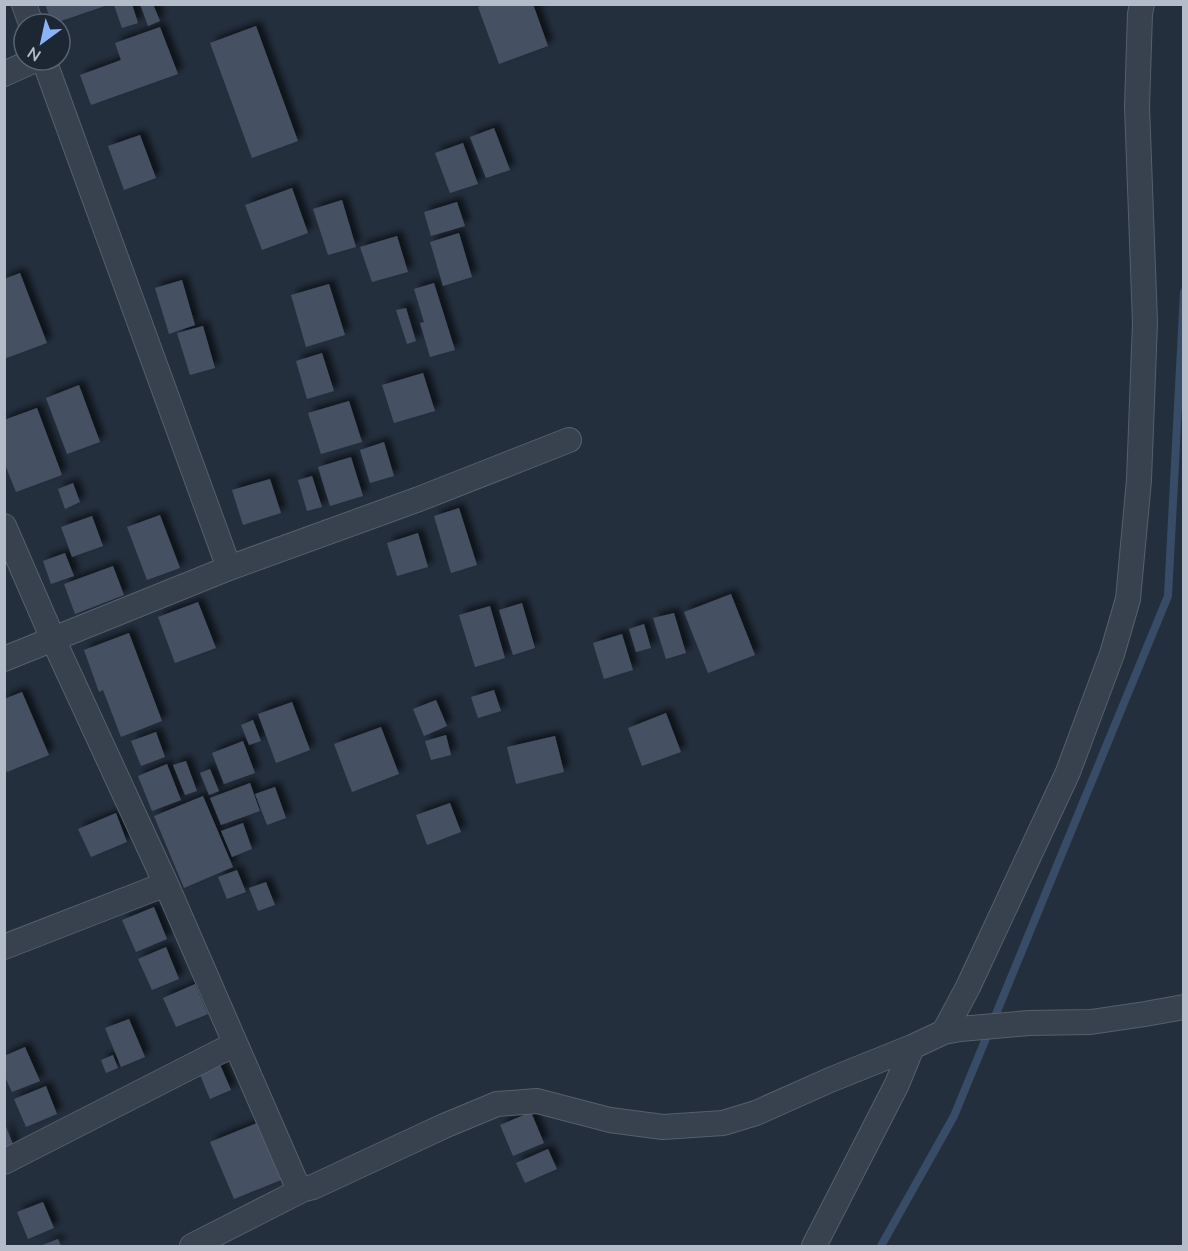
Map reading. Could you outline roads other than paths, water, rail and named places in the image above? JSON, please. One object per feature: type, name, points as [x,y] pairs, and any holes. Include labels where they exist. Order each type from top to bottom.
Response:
[{"type":"street","points":[[952,1030],[968,987],[1068,772],[1112,654],[1128,599],[1139,480],[1145,323],[1137,106],[1142,4]]},
{"type":"street","points":[[48,72],[229,568]]},
{"type":"street","points":[[4,659],[229,568],[419,499],[569,440]]},
{"type":"street","points":[[4,526],[53,639],[166,884],[296,1183],[304,1189]]},
{"type":"street","points":[[4,947],[166,884]]},
{"type":"street","points":[[192,1246],[304,1189],[497,1104],[537,1101],[610,1120],[663,1127],[723,1123],[756,1113],[952,1030],[1029,1023],[1092,1022],[1184,1007]]},
{"type":"street","points":[[4,1162],[235,1044]]},
{"type":"street","points":[[814,1246],[897,1084],[912,1047]]},
{"type":"waterway","points":[[881,1246],[954,1116],[1168,596],[1184,292]]}]
